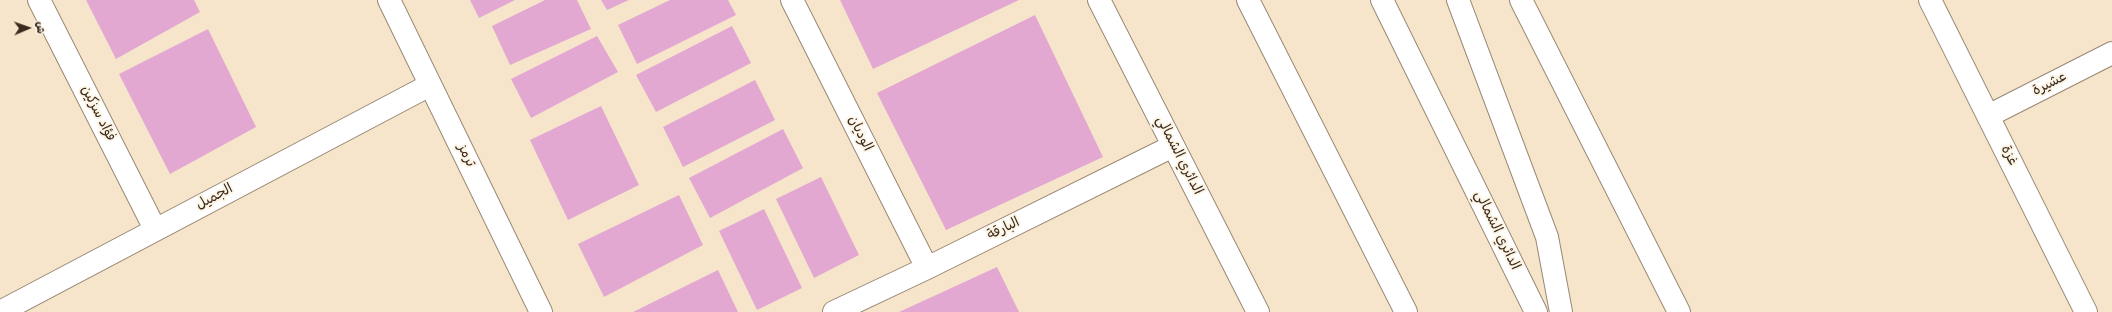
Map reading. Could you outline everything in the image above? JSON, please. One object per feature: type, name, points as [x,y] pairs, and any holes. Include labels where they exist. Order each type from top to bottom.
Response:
[{"type":"main road","name":"فؤاد سزكين","points":[[39,0],[155,229]]},
{"type":"main road","name":"ترمز","points":[[390,0],[541,312]]},
{"type":"main road","name":"الوديان","points":[[792,0],[927,268]]},
{"type":"main road","name":"الدائري الشمالي","points":[[1099,0],[1258,312]]},
{"type":"main road","points":[[1248,0],[1406,312]]},
{"type":"main road","name":"الدائري الشمالي","points":[[1382,0],[1536,312]]},
{"type":"main road","points":[[1458,0],[1547,237],[1561,312]]},
{"type":"main road","points":[[1521,0],[1679,312]]},
{"type":"main road","name":"غزة","points":[[1930,0],[2086,312]]},
{"type":"main road","name":"عشيرة","points":[[1988,116],[2112,53]]},
{"type":"main road","name":"الجميل","points":[[0,312],[430,85]]},
{"type":"main road","name":"البارقة","points":[[834,312],[927,268],[1173,146]]},
{"type":"building","points":[[86,0],[194,0],[200,12],[116,59]]},
{"type":"building","points":[[470,0],[515,0],[479,18]]},
{"type":"building","points":[[545,0],[577,0],[591,29],[510,65],[492,26]]},
{"type":"building","points":[[601,0],[629,0],[607,10]]},
{"type":"building","points":[[670,0],[728,0],[736,15],[637,64],[618,25]]},
{"type":"building","points":[[840,0],[1019,0],[873,69]]},
{"type":"building","points":[[1035,15],[1103,157],[946,230],[877,93]]},
{"type":"building","points":[[732,26],[751,63],[656,112],[636,75]]},
{"type":"building","points":[[208,29],[256,127],[170,174],[119,74]]},
{"type":"building","points":[[597,36],[618,72],[531,118],[511,79]]},
{"type":"building","points":[[755,80],[775,120],[683,167],[663,127]]},
{"type":"building","points":[[601,106],[639,185],[568,220],[530,140]]},
{"type":"building","points":[[783,129],[803,168],[710,218],[689,178]]},
{"type":"building","points":[[821,177],[859,255],[814,278],[776,199]]},
{"type":"building","points":[[679,195],[703,245],[604,297],[578,244]]},
{"type":"building","points":[[764,209],[802,288],[757,310],[719,231]]},
{"type":"building","points":[[997,267],[1019,312],[899,312]]},
{"type":"building","points":[[718,270],[738,312],[633,312]]}]
